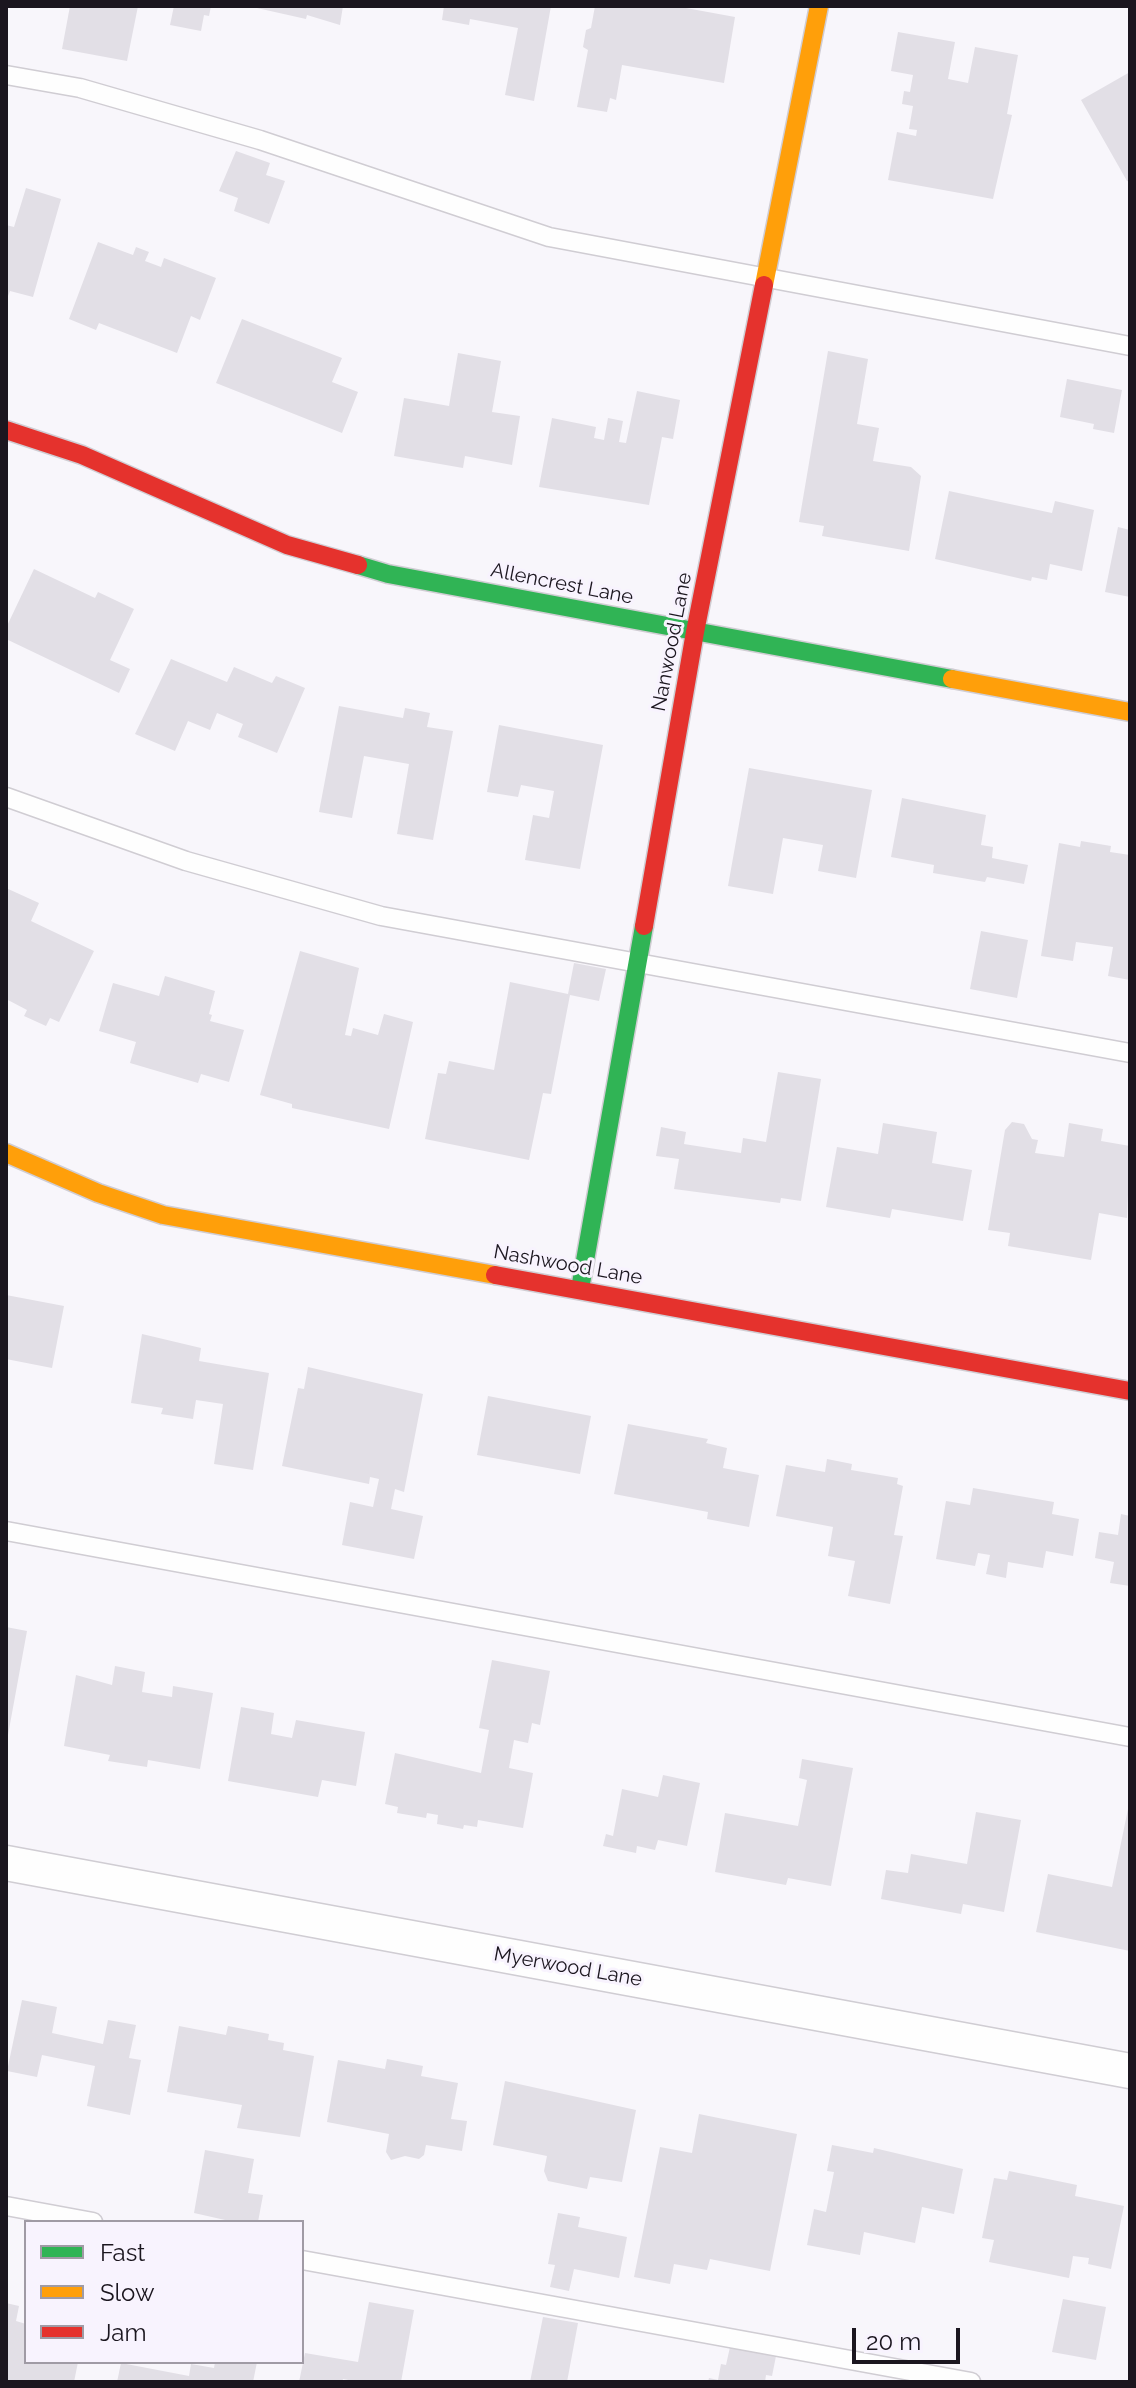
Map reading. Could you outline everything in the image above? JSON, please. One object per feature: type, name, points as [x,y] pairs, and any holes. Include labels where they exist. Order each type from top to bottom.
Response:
[{"type":"street","name":"Nanwood Lane","points":[[580,1289],[695,632],[819,6]]},
{"type":"street","name":"Allencrest Lane","points":[[6,430],[82,455],[287,545],[388,574],[1130,712]]},
{"type":"street","name":"Nashwood Lane","points":[[6,1153],[98,1193],[163,1215],[1130,1391]]},
{"type":"street","name":"Myerwood Lane","points":[[6,1863],[1130,2071]]},
{"type":"lane","points":[[6,75],[80,88],[260,140],[549,237],[1130,346]]},
{"type":"lane","points":[[6,797],[186,861],[381,916],[1130,1053]]},
{"type":"lane","points":[[6,1531],[1130,1737]]},
{"type":"lane","points":[[6,2206],[82,2220]]},
{"type":"lane","points":[[304,2260],[971,2382]]},
{"type":"building","points":[[70,6],[138,6],[127,61],[62,49]]},
{"type":"building","points":[[174,6],[211,6],[209,16],[204,15],[201,31],[170,25]]},
{"type":"building","points":[[248,6],[343,6],[340,25],[307,15],[306,19]]},
{"type":"building","points":[[444,6],[551,6],[534,101],[505,95],[518,28],[470,19],[469,25],[442,20]]},
{"type":"building","points":[[595,6],[675,6],[735,17],[724,83],[622,65],[616,100],[610,98],[607,112],[577,107],[588,50],[583,47],[586,30],[591,28]]},
{"type":"building","points":[[898,32],[955,42],[948,79],[968,83],[975,47],[1018,55],[1007,114],[1012,115],[993,199],[888,180],[897,132],[916,136],[917,130],[909,129],[913,106],[902,104],[904,91],[910,92],[913,75],[891,71]]},
{"type":"building","points":[[1130,72],[1130,182],[1081,100]]},
{"type":"building","points":[[236,151],[270,163],[266,175],[285,181],[269,224],[234,211],[238,198],[219,191]]},
{"type":"building","points":[[26,188],[61,199],[33,297],[10,291],[6,301],[6,225],[14,227]]},
{"type":"building","points":[[98,242],[133,255],[136,247],[149,252],[145,261],[161,267],[164,258],[216,278],[200,320],[191,316],[177,353],[99,323],[96,330],[69,319]]},
{"type":"building","points":[[242,319],[342,358],[332,382],[358,392],[342,433],[216,383]]},
{"type":"building","points":[[828,351],[868,359],[857,424],[879,428],[873,461],[911,467],[921,476],[909,551],[822,536],[824,526],[799,522]]},
{"type":"building","points":[[458,353],[501,361],[492,412],[520,416],[512,465],[465,456],[463,468],[394,456],[404,398],[449,406]]},
{"type":"building","points":[[1067,379],[1122,390],[1114,433],[1093,429],[1094,424],[1060,417]]},
{"type":"building","points":[[637,391],[680,400],[673,439],[662,437],[649,505],[539,487],[552,418],[596,427],[594,438],[604,440],[608,418],[623,421],[619,442],[626,443]]},
{"type":"building","points":[[949,491],[1052,513],[1055,501],[1094,510],[1082,571],[1050,564],[1047,580],[1032,577],[1031,581],[935,559]]},
{"type":"building","points":[[1118,527],[1130,530],[1130,597],[1105,592]]},
{"type":"building","points":[[34,569],[95,598],[98,592],[134,609],[110,660],[130,669],[119,693],[6,639],[6,628]]},
{"type":"building","points":[[171,659],[227,682],[234,667],[272,683],[276,676],[305,688],[277,753],[238,737],[243,724],[217,713],[210,730],[188,721],[175,751],[135,734]]},
{"type":"building","points":[[339,706],[403,718],[405,708],[430,713],[427,727],[453,731],[433,840],[397,834],[409,764],[364,756],[352,818],[319,812]]},
{"type":"building","points":[[499,725],[603,745],[580,869],[525,860],[533,815],[549,818],[554,791],[521,785],[518,797],[487,792]]},
{"type":"building","points":[[749,768],[872,790],[856,878],[818,871],[823,845],[783,838],[773,894],[728,886]]},
{"type":"building","points":[[902,798],[986,815],[981,845],[993,847],[992,858],[1028,865],[1024,884],[987,877],[985,882],[933,873],[934,865],[891,857]]},
{"type":"building","points":[[1081,841],[1111,846],[1110,852],[1130,855],[1130,980],[1108,976],[1113,947],[1076,942],[1073,961],[1041,956],[1059,843],[1080,847]]},
{"type":"building","points":[[6,888],[39,903],[31,921],[94,951],[59,1022],[50,1018],[46,1026],[24,1016],[27,1010],[6,999]]},
{"type":"building","points":[[981,931],[1028,940],[1017,998],[970,989]]},
{"type":"building","points":[[300,951],[359,968],[345,1035],[351,1036],[353,1028],[378,1035],[384,1014],[413,1022],[389,1129],[292,1108],[292,1104],[260,1095]]},
{"type":"building","points":[[574,963],[606,969],[599,1001],[570,995],[551,1094],[543,1093],[529,1160],[425,1139],[438,1073],[446,1074],[449,1061],[494,1070],[510,982],[568,994]]},
{"type":"building","points":[[165,976],[215,991],[210,1021],[244,1030],[229,1082],[201,1074],[198,1083],[130,1063],[136,1042],[99,1031],[113,983],[159,996]]},
{"type":"building","points":[[778,1072],[821,1079],[801,1201],[781,1198],[780,1203],[674,1189],[679,1159],[656,1156],[661,1127],[686,1132],[684,1144],[741,1153],[743,1138],[766,1142]]},
{"type":"building","points":[[1012,1122],[1024,1124],[1032,1139],[1038,1140],[1035,1153],[1064,1157],[1069,1123],[1103,1129],[1101,1141],[1130,1146],[1127,1218],[1099,1213],[1091,1260],[1008,1246],[1010,1233],[988,1230],[1005,1130]]},
{"type":"building","points":[[883,1123],[937,1132],[932,1163],[972,1170],[963,1221],[892,1209],[890,1218],[826,1207],[837,1147],[878,1154]]},
{"type":"building","points":[[6,1295],[64,1306],[52,1368],[6,1359]]},
{"type":"building","points":[[142,1334],[201,1348],[199,1361],[269,1373],[253,1470],[214,1464],[223,1404],[196,1400],[193,1419],[161,1414],[163,1408],[131,1403]]},
{"type":"building","points":[[308,1367],[423,1394],[404,1492],[395,1489],[391,1509],[423,1516],[414,1559],[342,1545],[350,1502],[373,1507],[379,1479],[370,1477],[369,1484],[282,1466],[298,1388],[304,1389]]},
{"type":"building","points":[[488,1396],[591,1416],[580,1474],[477,1455]]},
{"type":"building","points":[[628,1424],[708,1439],[706,1443],[727,1448],[723,1468],[759,1475],[749,1527],[707,1519],[708,1512],[614,1494]]},
{"type":"building","points":[[827,1459],[852,1464],[851,1470],[898,1478],[897,1484],[903,1486],[894,1535],[903,1536],[890,1604],[848,1596],[855,1561],[828,1556],[833,1527],[776,1516],[786,1465],[825,1472]]},
{"type":"building","points":[[973,1488],[1054,1502],[1052,1514],[1079,1519],[1073,1556],[1046,1551],[1043,1568],[1008,1562],[1006,1578],[986,1574],[990,1555],[978,1553],[975,1566],[936,1559],[946,1501],[970,1505]]},
{"type":"building","points":[[1121,1514],[1130,1516],[1130,1586],[1110,1583],[1114,1562],[1095,1558],[1099,1532],[1118,1535]]},
{"type":"building","points":[[6,1627],[27,1631],[8,1735],[6,1735]]},
{"type":"building","points":[[492,1660],[550,1671],[540,1725],[532,1723],[528,1743],[514,1740],[509,1768],[533,1773],[523,1828],[478,1820],[477,1827],[464,1825],[463,1829],[437,1824],[438,1815],[427,1813],[426,1818],[397,1813],[398,1807],[385,1804],[395,1753],[481,1773],[489,1730],[479,1728]]},
{"type":"building","points":[[115,1666],[145,1672],[142,1692],[172,1697],[173,1686],[213,1693],[200,1769],[148,1760],[147,1767],[108,1761],[110,1755],[64,1746],[76,1675],[112,1685]]},
{"type":"building","points":[[241,1707],[274,1713],[271,1734],[292,1738],[296,1720],[365,1732],[356,1786],[322,1780],[318,1797],[228,1781]]},
{"type":"building","points":[[802,1759],[853,1768],[831,1886],[788,1878],[786,1885],[715,1872],[725,1813],[798,1826],[807,1780],[799,1778]]},
{"type":"building","points":[[663,1775],[700,1783],[687,1846],[658,1840],[655,1850],[637,1846],[636,1853],[603,1846],[606,1834],[613,1836],[622,1789],[658,1797]]},
{"type":"building","points":[[1129,1804],[1130,1951],[1036,1932],[1048,1874],[1112,1887]]},
{"type":"building","points":[[976,1812],[1021,1820],[1004,1912],[963,1904],[961,1914],[881,1899],[886,1870],[908,1873],[911,1854],[967,1864]]},
{"type":"building","points":[[22,2000],[57,2007],[52,2033],[103,2044],[108,2020],[136,2025],[129,2058],[141,2060],[130,2115],[87,2106],[95,2066],[42,2055],[37,2077],[7,2071]]},
{"type":"building","points":[[179,2026],[226,2035],[228,2026],[269,2034],[268,2040],[284,2043],[283,2050],[314,2056],[300,2137],[237,2128],[242,2105],[167,2092]]},
{"type":"building","points":[[387,2059],[423,2066],[421,2076],[458,2083],[451,2119],[467,2121],[462,2151],[426,2145],[424,2155],[419,2159],[405,2156],[391,2160],[386,2152],[389,2134],[327,2122],[338,2060],[385,2069]]},
{"type":"building","points":[[505,2081],[636,2110],[622,2182],[590,2177],[587,2189],[548,2181],[544,2171],[547,2156],[493,2145]]},
{"type":"building","points":[[699,2114],[797,2134],[770,2271],[710,2259],[707,2270],[674,2264],[670,2284],[634,2277],[660,2147],[692,2153]]},
{"type":"building","points":[[832,2145],[873,2153],[874,2148],[963,2169],[954,2214],[922,2207],[915,2243],[864,2232],[860,2255],[807,2245],[814,2209],[826,2212],[834,2172],[827,2171]]},
{"type":"building","points":[[205,2150],[254,2159],[248,2193],[263,2195],[258,2220],[225,2220],[194,2213]]},
{"type":"building","points":[[1009,2171],[1077,2185],[1075,2196],[1124,2206],[1111,2269],[1088,2264],[1089,2258],[1073,2256],[1069,2278],[989,2262],[994,2240],[982,2238],[994,2178],[1007,2180]]},
{"type":"building","points":[[558,2213],[580,2217],[578,2227],[627,2237],[619,2278],[574,2269],[569,2291],[550,2287],[555,2265],[548,2264]]},
{"type":"building","points":[[1063,2299],[1106,2307],[1096,2360],[1052,2352]]},
{"type":"building","points":[[369,2302],[414,2310],[401,2382],[343,2379],[342,2382],[299,2382],[305,2353],[358,2362]]},
{"type":"building","points":[[6,2303],[19,2306],[16,2321],[24,2323],[24,2364],[78,2364],[74,2382],[6,2382]]},
{"type":"building","points":[[543,2317],[578,2323],[567,2382],[530,2382]]},
{"type":"building","points":[[730,2347],[776,2356],[772,2376],[766,2375],[765,2382],[708,2382],[709,2378],[718,2380],[721,2364],[726,2365]]},
{"type":"building","points":[[121,2364],[189,2376],[191,2364],[214,2368],[215,2364],[257,2364],[253,2382],[117,2382]]},
{"type":"traffic: fast","points":[[358,565],[388,574],[952,679]]},
{"type":"traffic: fast","points":[[580,1289],[644,926]]},
{"type":"traffic: slow","points":[[764,285],[819,6]]},
{"type":"traffic: slow","points":[[952,679],[1130,712]]},
{"type":"traffic: slow","points":[[6,1153],[98,1193],[163,1215],[495,1275]]},
{"type":"traffic: jam","points":[[644,926],[695,632],[764,285]]},
{"type":"traffic: jam","points":[[6,430],[82,455],[287,545],[358,565]]},
{"type":"traffic: jam","points":[[495,1275],[1130,1391]]}]
